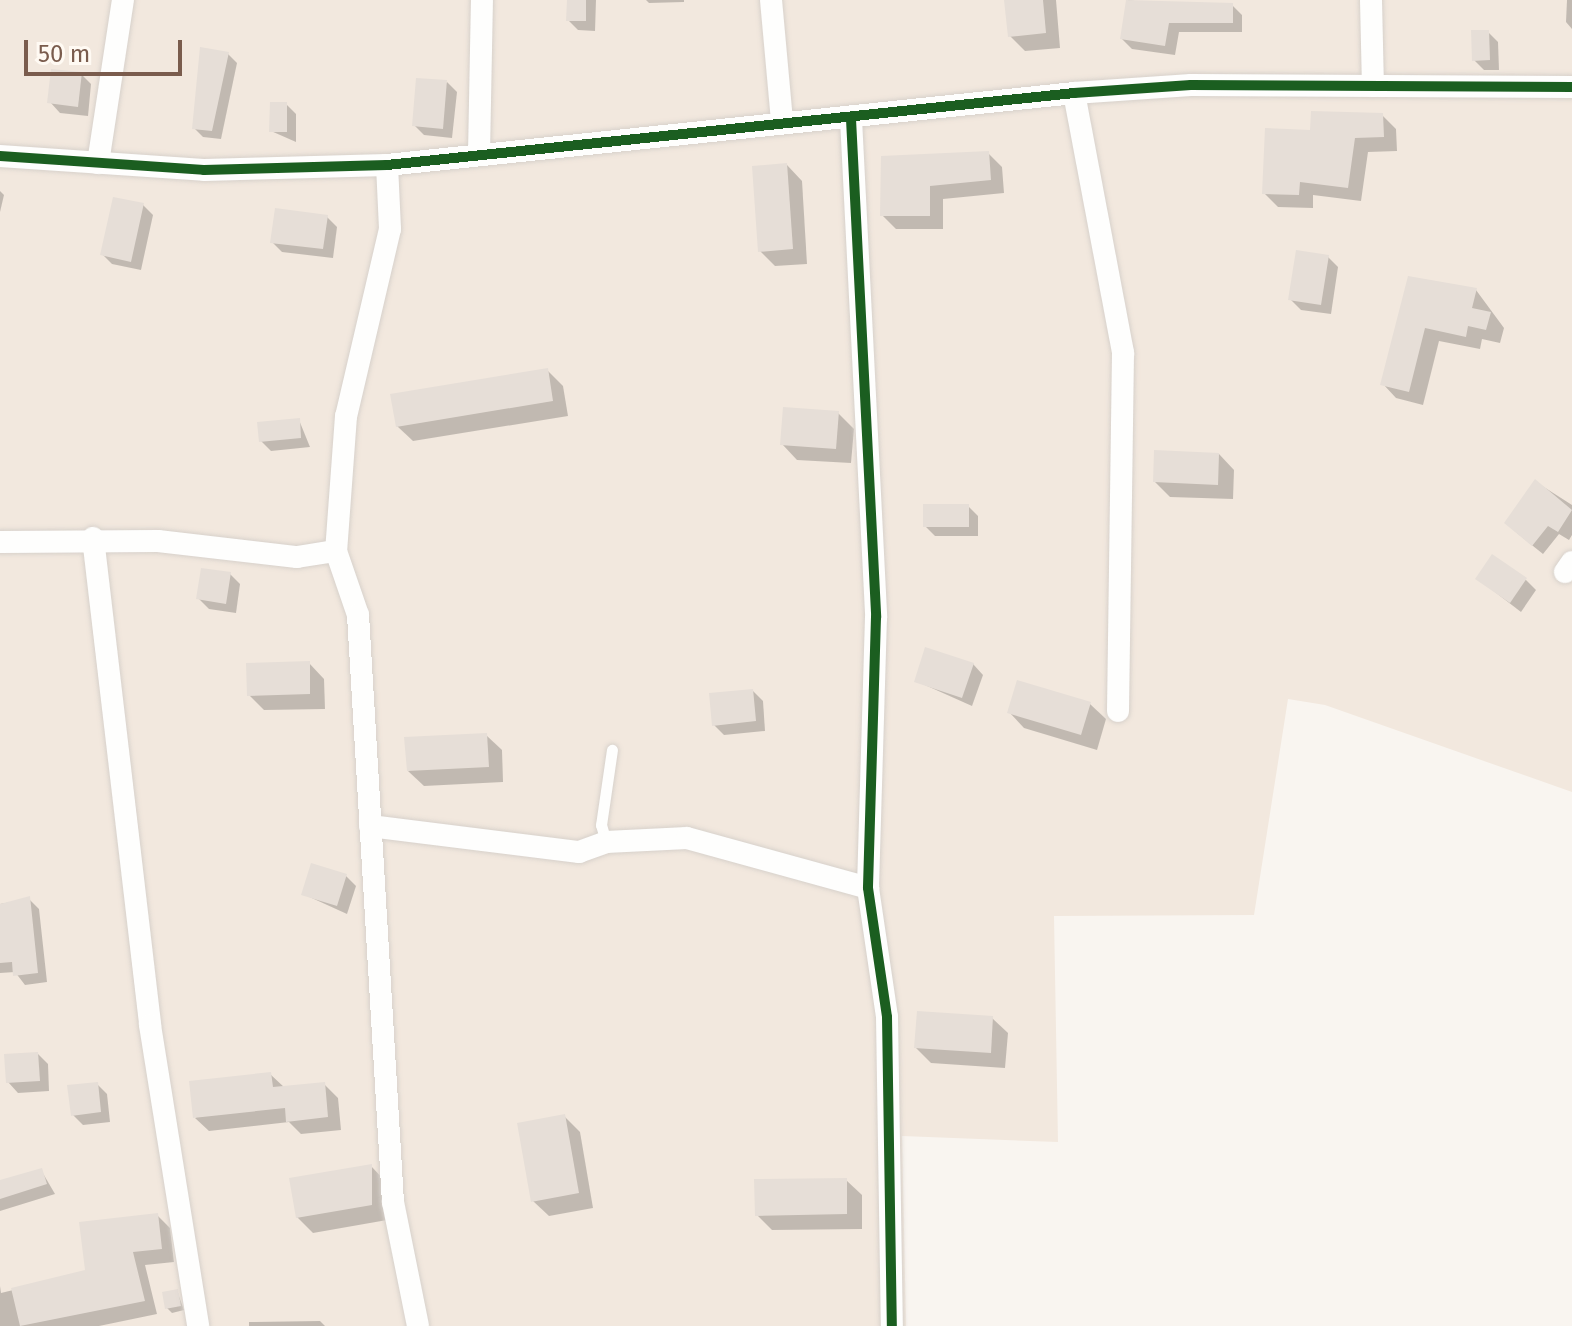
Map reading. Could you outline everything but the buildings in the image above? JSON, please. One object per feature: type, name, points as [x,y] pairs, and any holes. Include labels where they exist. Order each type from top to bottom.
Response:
[{"type":"street","points":[[98,163],[123,0]]},
{"type":"street","points":[[479,154],[482,0]]},
{"type":"street","points":[[771,0],[782,121]]},
{"type":"street","points":[[1371,0],[1373,86]]},
{"type":"street","points":[[0,156],[204,170],[387,165],[782,121],[851,119],[1074,93],[1373,86],[1572,87]]},
{"type":"street","points":[[1074,93],[1123,353],[1118,711]]},
{"type":"street","points":[[851,119],[876,617],[868,888],[887,1017],[892,1326]]},
{"type":"street","points":[[387,165],[390,229],[346,416],[336,551],[358,615],[393,1202],[418,1326]]},
{"type":"street","points":[[0,542],[93,538],[297,557],[336,551]]},
{"type":"street","points":[[93,538],[150,1025],[198,1326]]},
{"type":"street","points":[[370,826],[579,852],[606,842],[687,838],[868,888]]},
{"type":"lane","points":[[606,842],[601,825],[612,750]]},
{"type":"shaded area","points":[[0,0],[1572,0],[1572,792],[1325,705],[1288,699],[1254,915],[1054,916],[1058,1142],[902,1136],[906,1326],[0,1326]]},
{"type":"cycle path","points":[[0,156],[204,170],[387,165],[1074,93],[1191,85],[1572,87]]},
{"type":"cycle path","points":[[851,119],[876,617],[868,888],[887,1017],[892,1326]]}]
